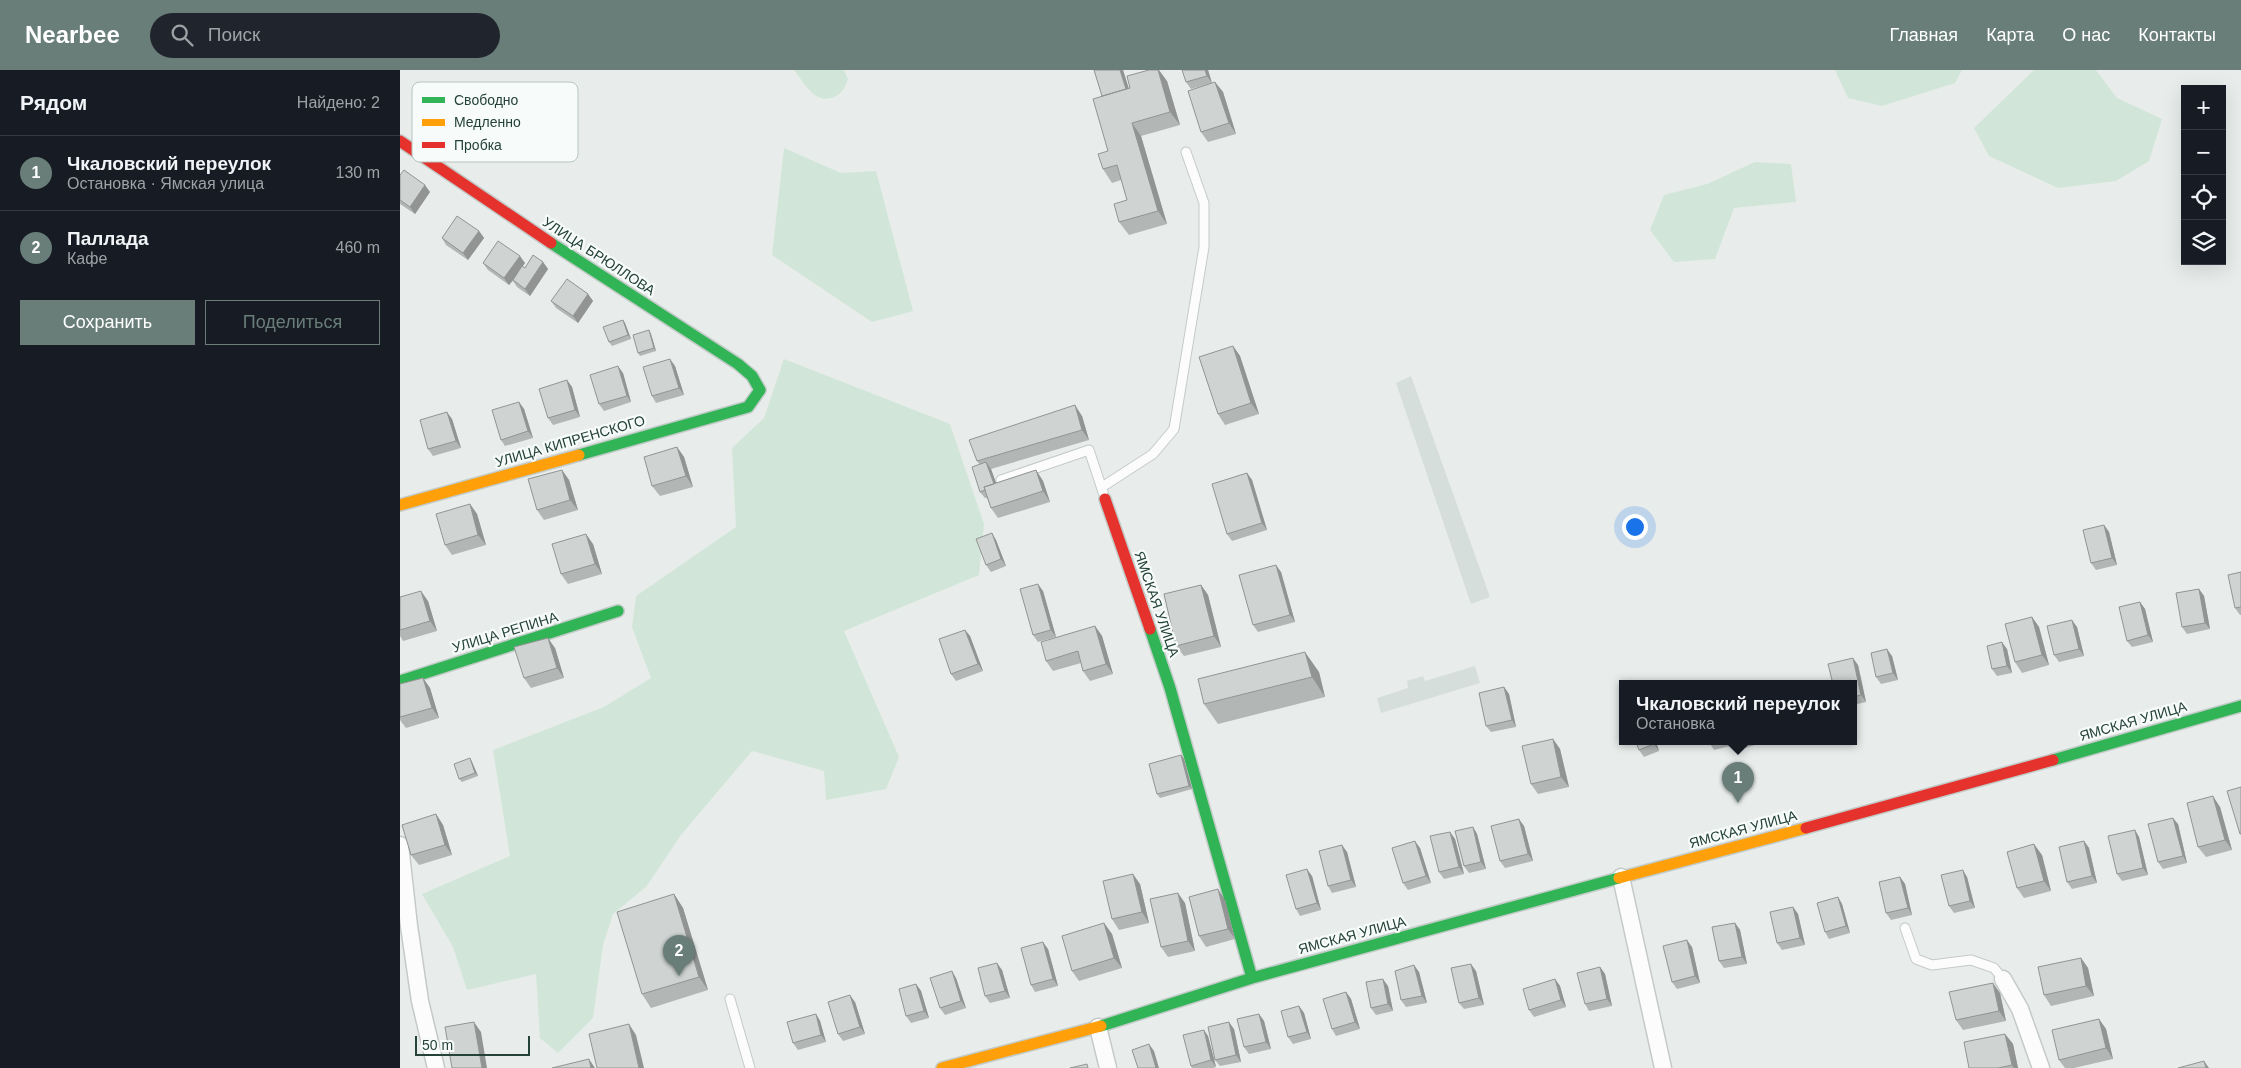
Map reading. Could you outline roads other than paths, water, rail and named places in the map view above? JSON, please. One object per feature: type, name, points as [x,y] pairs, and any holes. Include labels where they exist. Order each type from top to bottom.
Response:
[{"type":"main road","name":"УЛИЦА БРЮЛЛОВА","points":[[400,143],[412,151]]},
{"type":"main road","name":"УЛИЦА БРЮЛЛОВА","points":[[428,162],[738,364],[752,376],[760,390],[748,407]]},
{"type":"main road","name":"УЛИЦА КИПРЕНСКОГО","points":[[400,505],[748,407]]},
{"type":"main road","name":"ЯМСКАЯ УЛИЦА","points":[[1103,493],[1170,688],[1252,978]]},
{"type":"main road","name":"УЛИЦА РЕПИНА","points":[[400,681],[618,611]]},
{"type":"main road","name":"ЯМСКАЯ УЛИЦА","points":[[942,1068],[1098,1027],[1252,978],[1981,781],[2241,706]]},
{"type":"street","points":[[401,853],[420,1001],[436,1068]]},
{"type":"street","points":[[1621,877],[1663,1068]]},
{"type":"street","points":[[2003,979],[2020,1009],[2041,1068]]},
{"type":"street","points":[[1098,1027],[1108,1068]]},
{"type":"lane","points":[[1001,480],[1089,450],[1103,493],[1153,454],[1174,429],[1204,247],[1204,203],[1186,152]]},
{"type":"lane","points":[[1905,928],[1916,958],[1932,966],[1971,960],[1994,968],[2003,979]]},
{"type":"lane","points":[[730,999],[750,1068]]},
{"type":"place","name":"Чкаловский переулок","points":[[1738,803]]},
{"type":"place","name":"Паллада","points":[[679,976]]}]
